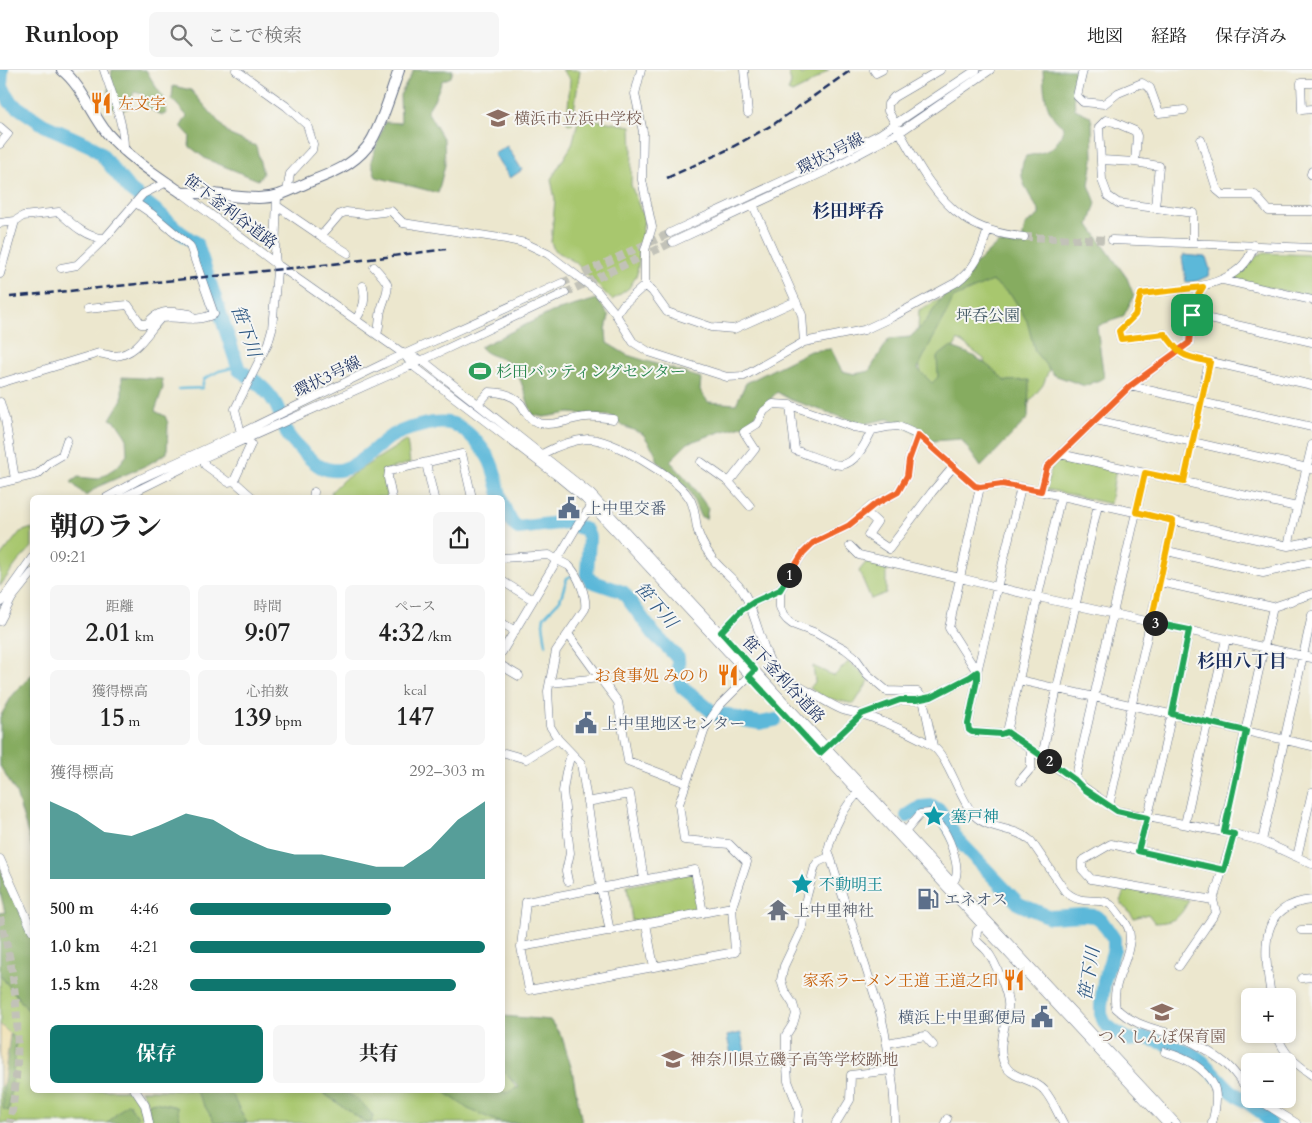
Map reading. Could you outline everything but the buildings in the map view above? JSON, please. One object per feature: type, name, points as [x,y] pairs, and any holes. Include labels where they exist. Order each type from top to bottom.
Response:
[{"type":"main road","name":"笹下釜利谷道路","points":[[62,70],[75,85],[106,132],[124,151],[182,193]]},
{"type":"main road","points":[[182,193],[193,192],[226,197],[280,198],[342,168],[368,146],[372,140],[399,70]]},
{"type":"street","points":[[104,70],[124,140],[124,151]]},
{"type":"street","points":[[234,481],[251,444],[241,433],[235,409],[268,343],[272,329],[280,198],[290,174],[312,150],[313,144],[308,125],[286,106],[236,70]]},
{"type":"street","points":[[616,315],[623,305],[645,285],[645,250],[652,227],[642,180],[643,132],[635,94],[641,70]]},
{"type":"street","points":[[744,70],[748,113]]},
{"type":"street","points":[[874,70],[876,73],[882,70]]},
{"type":"street","points":[[940,70],[894,97],[888,104],[888,111],[943,200],[963,217],[988,230],[1004,235],[1024,237]]},
{"type":"street","name":"環状3号線","points":[[670,233],[880,134],[976,70]]},
{"type":"street","name":"環状3号線","points":[[673,242],[828,170],[900,132],[990,70]]},
{"type":"street","points":[[1084,70],[1077,96],[1083,102],[1104,104],[1118,93],[1142,84],[1150,88],[1158,114],[1184,110]]},
{"type":"street","points":[[1312,83],[1301,83],[1302,110],[1312,109]]},
{"type":"street","points":[[1134,162],[1137,136],[1135,131],[1106,120],[1099,127],[1102,180],[1108,196],[1118,203],[1193,213],[1192,243]]},
{"type":"street","points":[[0,127],[8,134],[0,144]]},
{"type":"street","points":[[1201,140],[1217,190],[1223,195],[1255,196],[1269,211],[1312,211]]},
{"type":"street","points":[[1102,160],[1159,166],[1154,207]]},
{"type":"street","points":[[61,268],[77,265],[105,238],[143,194],[167,182]]},
{"type":"street","name":"笹下釜利谷道路","points":[[182,193],[275,263],[404,354],[412,365],[594,503],[721,632],[827,747],[861,790],[1176,1123]]},
{"type":"street","points":[[280,198],[321,236],[348,253]]},
{"type":"street","points":[[0,383],[99,353],[115,356],[128,352],[140,345],[161,318],[193,319],[205,318],[214,314],[192,248],[136,203]]},
{"type":"street","points":[[753,205],[802,315],[804,342]]},
{"type":"street","points":[[321,236],[340,214],[346,212],[366,214],[391,211],[403,222],[525,243],[548,254],[597,291],[616,315],[633,342],[649,352],[727,377],[744,376],[804,342],[864,330],[957,282],[977,262],[988,230]]},
{"type":"street","points":[[0,274],[8,223],[23,216],[59,212],[74,226],[92,235],[105,238]]},
{"type":"street","points":[[1112,240],[1312,248]]},
{"type":"street","points":[[1254,245],[1251,255],[1244,265],[1222,280],[1203,287],[1141,294],[1135,315],[1119,331],[1121,339],[1165,334],[1178,351],[1185,356],[1312,385]]},
{"type":"street","points":[[374,267],[385,279],[388,290],[381,310],[380,327],[377,334]]},
{"type":"street","points":[[1222,280],[1312,300]]},
{"type":"street","name":"環状3号線","points":[[111,495],[140,479],[241,433],[404,354],[562,283]]},
{"type":"street","points":[[645,285],[652,291],[667,312],[723,329],[734,329],[796,301]]},
{"type":"street","points":[[356,319],[364,303],[363,286]]},
{"type":"street","points":[[1041,491],[1047,467],[1060,454],[1130,386],[1189,343],[1195,300],[1203,287]]},
{"type":"street","name":"環状3号線","points":[[128,495],[203,458],[412,365],[565,292]]},
{"type":"street","points":[[87,309],[128,305],[141,324],[147,324],[158,313],[165,312],[190,314],[193,319]]},
{"type":"street","points":[[1192,315],[1312,342]]},
{"type":"street","name":"笹下釜利谷道路","points":[[404,354],[422,360],[574,479],[820,753],[906,831],[953,882],[984,922],[1166,1123]]},
{"type":"street","points":[[1184,481],[1191,441],[1210,362]]},
{"type":"street","points":[[1130,386],[1312,427]]},
{"type":"street","points":[[478,404],[489,392],[498,392],[510,395],[520,403],[525,413],[537,422],[547,424],[586,417],[613,419]]},
{"type":"street","points":[[0,402],[5,419],[15,479]]},
{"type":"street","points":[[729,482],[755,449],[744,432],[757,424],[764,411],[773,404],[790,405],[853,428],[872,430],[898,426],[918,435],[975,486],[1002,484],[1021,487],[1288,546],[1312,541]]},
{"type":"street","points":[[790,405],[795,450],[839,466],[848,463],[862,450],[872,430]]},
{"type":"street","points":[[1096,420],[1310,468]]},
{"type":"street","points":[[721,632],[736,616],[750,606],[780,590],[803,553],[813,543],[836,534],[874,505],[898,492],[907,476],[909,460],[918,435]]},
{"type":"street","points":[[542,454],[564,444],[588,439],[604,442],[639,458],[666,476],[688,496],[694,509],[698,530],[710,556],[745,593],[767,654],[775,671],[784,682],[799,687],[844,710],[872,717],[933,746]]},
{"type":"street","points":[[0,483],[38,474],[50,462],[62,455],[67,440]]},
{"type":"street","points":[[1288,546],[1297,507],[1310,468],[1312,445]]},
{"type":"street","points":[[391,495],[388,478],[389,472],[462,454],[471,495]]},
{"type":"street","points":[[1060,454],[1297,507]]},
{"type":"street","points":[[203,458],[205,465],[228,482],[234,481]]},
{"type":"street","points":[[701,462],[729,482],[750,506]]},
{"type":"street","points":[[426,463],[433,495]]},
{"type":"street","points":[[866,512],[877,522],[868,535],[889,549],[954,466]]},
{"type":"street","points":[[1075,780],[1145,473]]},
{"type":"street","points":[[234,481],[250,495]]},
{"type":"street","points":[[977,672],[949,628],[980,487]]},
{"type":"street","points":[[1007,732],[1001,734],[972,732],[969,730],[968,724],[977,672],[1021,487]]},
{"type":"street","points":[[1007,732],[1061,495]]},
{"type":"street","points":[[505,647],[573,534],[594,503]]},
{"type":"street","points":[[1042,756],[1098,504]]},
{"type":"street","points":[[1109,806],[1173,521]]},
{"type":"street","points":[[850,546],[859,555],[1308,657]]},
{"type":"street","points":[[1167,551],[1263,573],[1312,562]]},
{"type":"street","points":[[505,558],[549,555],[568,566],[584,591],[585,609],[556,651],[548,691],[550,726],[571,754],[581,763],[601,888],[610,930]]},
{"type":"street","points":[[1,599],[30,561]]},
{"type":"street","points":[[0,621],[12,598],[30,575]]},
{"type":"street","points":[[1160,582],[1273,607],[1312,594]]},
{"type":"street","points":[[505,583],[533,600]]},
{"type":"street","points":[[780,590],[780,606],[783,615],[792,624],[816,633],[845,649],[854,656],[867,674],[887,691],[918,692],[923,699],[933,746],[952,774],[968,807],[974,814],[987,823],[1024,835],[1070,896],[1084,901],[1102,901],[1111,904],[1126,923],[1131,935],[1115,994],[1116,1008],[1132,1021],[1180,1037],[1203,1048],[1226,1063],[1241,1081]]},
{"type":"street","points":[[1224,832],[1273,607]]},
{"type":"street","points":[[1262,842],[1285,739],[1308,657],[1312,615]]},
{"type":"street","points":[[505,625],[515,631]]},
{"type":"street","points":[[1138,851],[1172,714],[1189,630]]},
{"type":"street","points":[[568,634],[618,702],[628,761],[686,783]]},
{"type":"street","points":[[1185,824],[1226,639]]},
{"type":"street","points":[[505,668],[519,676]]},
{"type":"street","points":[[704,913],[695,870],[601,888],[569,887],[526,902],[521,947],[529,990],[735,952],[732,907],[747,862],[729,844],[684,840],[679,804],[706,726],[720,705],[755,670]]},
{"type":"street","points":[[820,753],[862,714],[900,700],[923,699],[977,672]]},
{"type":"street","points":[[550,683],[600,678]]},
{"type":"street","points":[[1018,680],[1057,687],[1312,746]]},
{"type":"street","points":[[1007,732],[1117,811],[1234,834],[1262,842],[1312,864]]},
{"type":"street","points":[[505,753],[526,759],[558,738]]},
{"type":"street","points":[[1020,781],[1032,768],[1030,749]]},
{"type":"street","points":[[569,887],[566,871],[570,853],[563,792],[571,754]]},
{"type":"street","points":[[861,790],[832,834],[828,850],[881,1015],[894,1089],[895,1123]]},
{"type":"street","points":[[1297,857],[1312,792]]},
{"type":"street","points":[[587,802],[630,794],[644,879]]},
{"type":"street","points":[[906,831],[920,814],[930,813],[944,830],[951,847],[957,873],[957,878],[953,882]]},
{"type":"street","points":[[1179,966],[1216,912],[1214,900],[1234,834]]},
{"type":"street","points":[[1214,900],[1091,879],[1082,869],[1082,861],[1112,844],[1224,870]]},
{"type":"street","points":[[798,1123],[799,1109],[788,1081],[786,1052],[786,1036],[796,1014],[784,990],[782,980],[784,966],[802,928],[806,899],[815,866],[818,862],[829,857]]},
{"type":"street","points":[[0,859],[30,926]]},
{"type":"street","points":[[1270,988],[1265,952],[1269,927],[1274,918],[1290,905],[1312,900]]},
{"type":"street","points":[[521,947],[732,907]]},
{"type":"street","points":[[984,922],[977,931],[976,940],[987,951],[995,964],[1008,1000],[1002,1041],[1004,1064],[1010,1072],[1043,1088],[1063,1123]]},
{"type":"street","points":[[646,924],[654,968]]},
{"type":"street","points":[[1301,930],[1312,930]]},
{"type":"street","points":[[1302,978],[1312,977]]},
{"type":"street","points":[[887,1043],[924,1036],[933,1046]]},
{"type":"street","points":[[1280,1043],[1284,1052],[1312,1075]]},
{"type":"street","points":[[1165,1052],[1190,1062],[1213,1084],[1215,1105],[1212,1123]]},
{"type":"street","points":[[836,1123],[850,1100],[851,1075],[891,1070]]},
{"type":"street","points":[[137,1093],[145,1105],[149,1123]]},
{"type":"street","points":[[1272,1108],[1296,1123]]},
{"type":"green space","points":[[112,70],[146,70],[164,98],[167,113],[163,115],[151,110],[142,94],[134,92],[129,108],[120,111],[111,107],[108,94]]},
{"type":"green space","points":[[414,70],[453,70],[451,77],[442,81],[427,111],[444,140],[445,165],[438,193],[376,177],[371,161],[385,122],[401,123],[400,95]]},
{"type":"green space","points":[[562,70],[580,70],[572,125],[567,123],[570,79]]},
{"type":"green space","points":[[788,70],[800,70],[802,76],[810,70],[829,70],[808,85],[792,93],[788,91],[791,83]]},
{"type":"green space","points":[[1043,70],[1081,70],[1073,86],[1075,109],[1090,116],[1092,122],[1093,159],[1089,185],[1096,203],[1089,225],[1127,278],[1134,296],[1123,317],[1097,327],[1104,378],[1085,386],[1054,375],[1035,352],[1027,321],[1012,296],[992,281],[953,298],[918,369],[932,383],[938,377],[937,357],[950,347],[966,352],[980,360],[1005,381],[1029,380],[1028,418],[981,467],[961,439],[932,441],[888,419],[862,424],[791,400],[777,392],[746,425],[688,443],[670,461],[690,483],[708,508],[706,519],[700,516],[690,492],[658,462],[655,452],[643,434],[623,426],[611,416],[569,413],[544,417],[533,415],[521,382],[514,369],[507,361],[487,353],[480,347],[552,312],[597,299],[609,316],[606,330],[607,343],[627,355],[701,378],[700,390],[708,402],[736,404],[746,383],[810,351],[831,349],[842,371],[855,374],[869,371],[889,339],[910,337],[924,324],[945,293],[998,243],[1021,246],[1025,225],[1039,215],[1039,211],[1024,184],[1022,177],[1023,163],[1026,156],[1051,149],[1058,141],[1064,127],[1052,116],[1046,102]]},
{"type":"green space","points":[[173,86],[191,90],[230,135],[256,146],[263,174],[258,180],[206,159],[189,146],[190,136],[181,126],[187,116],[172,99]]},
{"type":"green space","points":[[579,117],[631,126],[631,185],[644,219],[637,274],[629,288],[612,300],[575,262],[554,250],[551,242],[555,200],[551,179],[572,145]]},
{"type":"green space","points":[[1262,253],[1312,255],[1312,297],[1233,280],[1232,276],[1247,267]]},
{"type":"green space","name":"坪呑公園","points":[[988,263],[1015,288],[1050,367],[1043,385],[1030,401],[1022,424],[990,398],[984,359],[958,340],[952,351],[949,381],[923,386],[917,350],[919,310],[958,290]]},
{"type":"green space","points":[[122,377],[162,379],[163,388],[155,411],[165,416],[168,423],[167,453],[147,465],[97,487],[85,495],[71,482],[78,477],[98,479],[118,466],[127,455],[126,437],[116,422],[110,419],[122,399]]},
{"type":"green space","points":[[407,440],[410,463],[385,470],[383,473],[388,495],[332,495],[331,492],[343,480]]},
{"type":"green space","points":[[1064,457],[1116,469],[1110,504],[1046,489],[1051,468]]},
{"type":"green space","points":[[30,529],[30,549],[0,586],[0,557],[20,532]]},
{"type":"green space","points":[[867,561],[893,566],[886,573],[886,593],[871,599],[859,571]]},
{"type":"green space","points":[[848,662],[858,669],[869,681],[854,704],[823,697],[810,688],[815,682],[813,666],[834,676]]},
{"type":"green space","points":[[30,676],[30,841],[16,793],[0,766],[0,717],[12,696]]},
{"type":"green space","points":[[0,868],[30,933],[30,1012],[0,975],[0,913],[5,912],[0,892]]},
{"type":"green space","points":[[692,873],[699,909],[632,921],[627,886]]},
{"type":"green space","points":[[1126,888],[1189,900],[1183,911],[1176,918],[1155,923],[1148,914],[1134,918],[1120,901]]},
{"type":"green space","points":[[0,975],[30,1012],[30,1093],[132,1093],[140,1106],[144,1123],[131,1123],[138,1117],[128,1103],[107,1123],[0,1123]]},
{"type":"green space","points":[[505,1016],[550,1020],[562,1037],[572,1070],[582,1123],[501,1123],[468,1109],[446,1093],[506,1093],[519,1087],[505,1073]]},
{"type":"green space","points":[[10,1034],[16,1041],[9,1111],[3,1109],[3,1087]]},
{"type":"green space","points":[[505,1072],[524,1096],[533,1123],[155,1123],[143,1093],[505,1093]]},
{"type":"green space","points":[[197,1093],[230,1093],[247,1123],[215,1123]]},
{"type":"green space","points":[[323,1093],[346,1093],[356,1098],[373,1116],[371,1123],[366,1123]]},
{"type":"green space","points":[[155,1102],[177,1107],[181,1123],[150,1123],[148,1104]]},
{"type":"green space","points":[[128,1103],[138,1117],[131,1123],[107,1123]]},
{"type":"sand","points":[[0,1024],[10,1034],[3,1087],[0,1085]]},
{"type":"water","points":[[507,146],[522,170],[510,178],[494,154]]},
{"type":"water","points":[[1184,255],[1206,257],[1210,270],[1208,276],[1197,281],[1186,282],[1182,257]]},
{"type":"water","points":[[741,1033],[747,1062],[733,1064],[727,1036]]},
{"type":"waterway","name":"笹下川","points":[[2,70],[1,84],[10,102],[44,125],[91,146],[100,153],[130,190],[197,244],[239,370],[268,393],[277,407],[288,435],[313,461],[321,467],[340,470],[358,462],[390,437],[404,431],[430,424],[453,424],[468,433],[488,457],[500,495]]},
{"type":"waterway","points":[[179,389],[202,388],[204,379],[219,371],[237,365]]},
{"type":"waterway","name":"笹下川","points":[[505,509],[512,523],[518,528],[566,522],[586,530],[589,537],[587,575],[591,581],[623,592],[654,634],[678,658],[679,679],[682,687],[715,714],[729,715],[760,723],[775,720]]},
{"type":"waterway","points":[[546,645],[544,617],[560,600],[567,578],[571,576]]},
{"type":"waterway","name":"笹下川","points":[[907,816],[921,807],[932,806],[940,811],[957,839],[1019,904],[1050,917],[1083,915],[1095,916],[1101,920],[1114,939],[1114,949],[1104,981],[1101,1006],[1101,1014],[1105,1024],[1130,1040],[1145,1038],[1192,1054],[1203,1062],[1230,1090],[1261,1112],[1270,1123]]},
{"type":"tunnel","points":[[562,283],[670,233]]},
{"type":"tunnel","points":[[1024,237],[1112,240]]},
{"type":"tunnel","points":[[565,293],[673,242]]},
{"type":"tunnel","points":[[0,917],[11,968],[17,1019],[17,1071],[10,1123]]},
{"type":"railway","points":[[667,178],[727,150],[774,124],[851,70]]},
{"type":"railway","points":[[10,297],[332,264],[446,249]]},
{"type":"place","name":"左文字","points":[[101,103]]},
{"type":"place","name":"横浜市立浜中学校","points":[[498,118]]},
{"type":"place","name":"杉田バッティングセンター","points":[[480,371]]},
{"type":"place","name":"上中里交番","points":[[569,508]]},
{"type":"place","name":"お食事処 みのり","points":[[728,675]]},
{"type":"place","name":"上中里地区センター","points":[[586,723]]},
{"type":"place","name":"塞戸神","points":[[934,816]]},
{"type":"place","name":"不動明王","points":[[802,884]]},
{"type":"place","name":"エネオス","points":[[928,899]]},
{"type":"place","name":"上中里神社","points":[[778,910]]},
{"type":"place","name":"家系ラーメン王道 王道之印","points":[[1014,980]]},
{"type":"place","name":"つくしんぼ保育園","points":[[1162,1012]]},
{"type":"place","name":"横浜上中里郵便局","points":[[1042,1017]]},
{"type":"place","name":"神奈川県立磯子高等学校跡地","points":[[673,1059]]},
{"type":"district","name":"杉田坪呑","points":[[848,211]]},
{"type":"district","name":"杉田八丁目","points":[[1242,661]]},
{"type":"route","points":[[1192,315],[1189,343],[1178,351],[1130,386],[1047,467],[1041,491],[1002,484],[975,486],[918,435],[909,460],[907,476],[898,492],[874,505],[848,526],[813,543],[793,567],[780,590],[742,610],[721,632],[755,670],[749,676],[820,753],[862,714],[900,700],[916,700],[931,697],[977,672],[968,724],[969,730],[972,732],[1001,734],[1007,732],[1117,811],[1147,818],[1138,851],[1224,870],[1234,834],[1224,832],[1246,731],[1172,714],[1189,630],[1151,622],[1173,521],[1136,512],[1145,473],[1184,481],[1191,441],[1210,362],[1185,356],[1178,351],[1165,334],[1121,339],[1119,331],[1135,315],[1141,294],[1203,287],[1195,300],[1192,315]]}]
